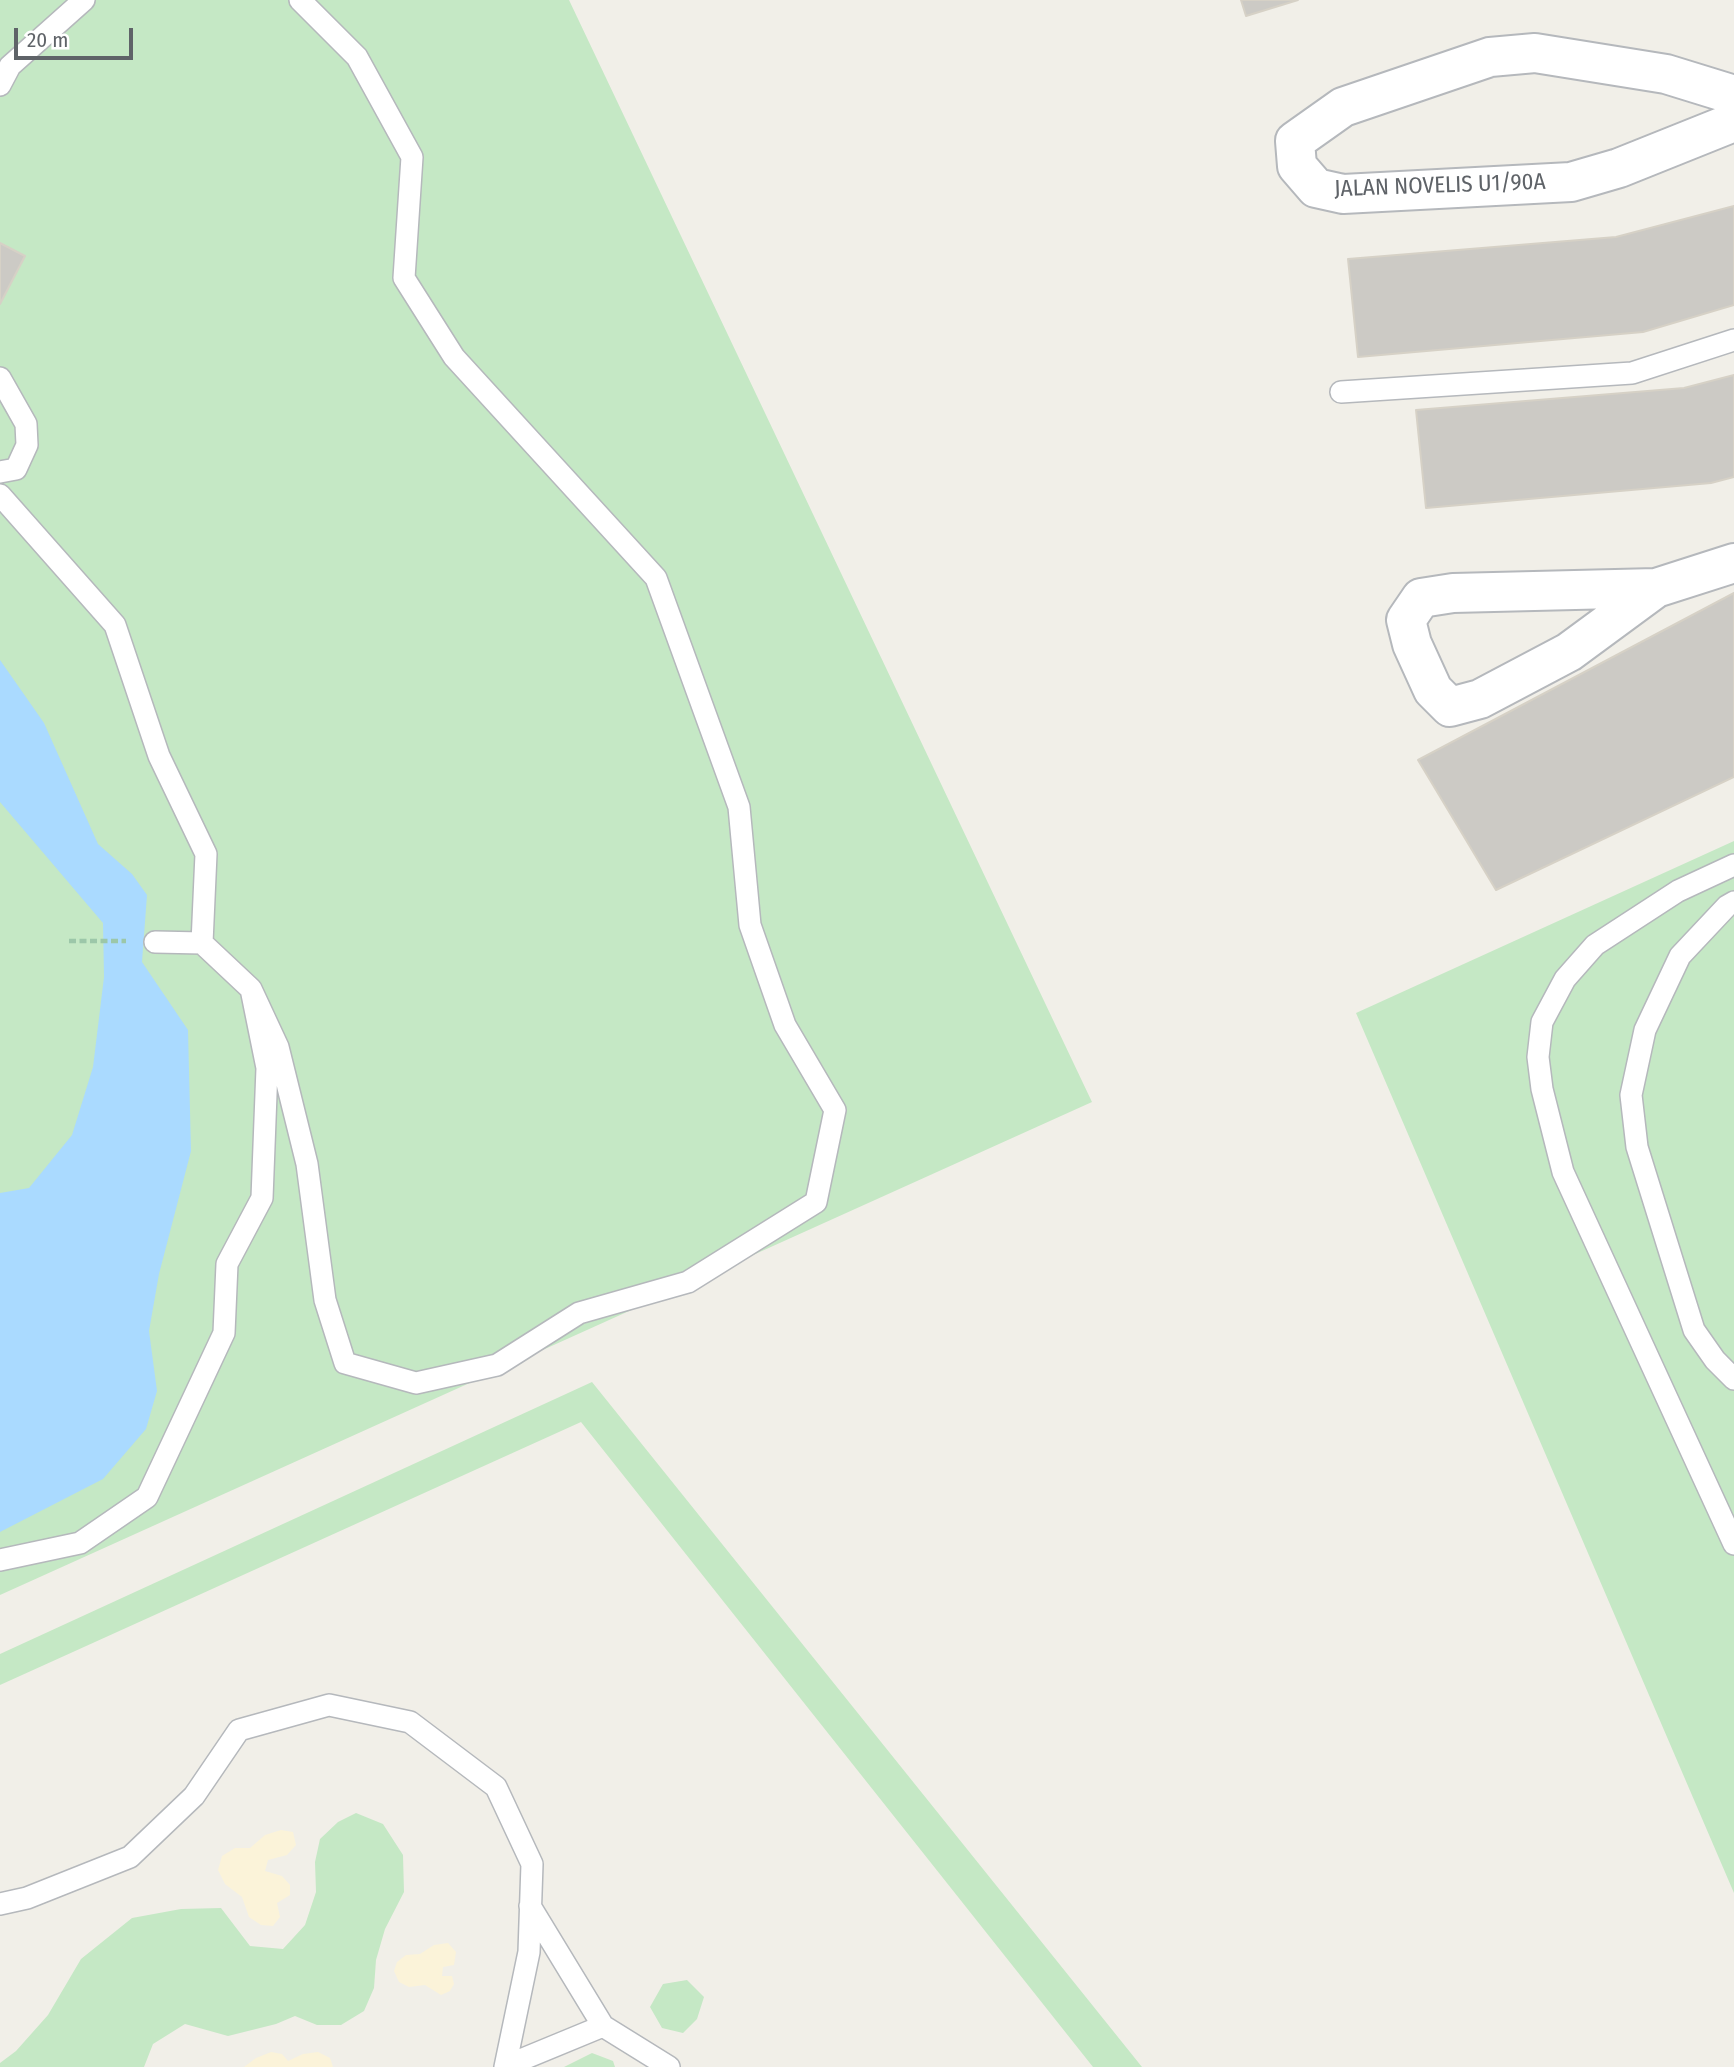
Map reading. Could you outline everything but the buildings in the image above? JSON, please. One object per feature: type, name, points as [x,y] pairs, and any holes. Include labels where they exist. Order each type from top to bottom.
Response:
[{"type":"street","name":"JALAN NOVELIS U1/90A","points":[[1734,95],[1666,74],[1561,57],[1535,53],[1490,57],[1343,107],[1295,141],[1297,166],[1316,188],[1343,194],[1571,182],[1619,168],[1734,122]]},
{"type":"street","points":[[1656,588],[1569,652],[1480,699],[1450,707],[1433,690],[1412,644],[1406,620],[1421,598],[1453,593],[1656,588],[1734,563]]},
{"type":"lane","points":[[0,85],[10,66],[85,0]]},
{"type":"lane","points":[[155,942],[202,943],[251,989],[278,1047],[307,1164],[325,1300],[345,1363],[416,1383],[496,1365],[579,1313],[688,1282],[817,1202],[835,1110],[785,1025],[750,925],[738,807],[656,578],[454,357],[404,278],[412,157],[357,57],[300,0]]},
{"type":"lane","points":[[1341,392],[1632,373],[1734,340]]},
{"type":"lane","points":[[0,378],[26,424],[27,445],[16,470],[0,472]]},
{"type":"lane","points":[[0,495],[114,625],[159,756],[206,854],[202,943]]},
{"type":"lane","points":[[1734,865],[1678,891],[1595,945],[1565,979],[1542,1022],[1538,1057],[1542,1090],[1563,1172],[1734,1544]]},
{"type":"lane","points":[[1734,902],[1727,906],[1680,956],[1645,1030],[1632,1094],[1637,1147],[1694,1330],[1715,1360],[1734,1379]]},
{"type":"lane","points":[[0,1560],[80,1543],[147,1497],[225,1333],[227,1264],[262,1198],[267,1068],[251,989]]},
{"type":"lane","points":[[0,1903],[26,1898],[130,1857],[194,1796],[239,1730],[329,1705],[410,1722],[496,1787],[532,1864],[528,1952],[505,2066]]},
{"type":"lane","points":[[530,1906],[603,2026],[669,2067]]},
{"type":"lane","points":[[505,2066],[603,2026]]},
{"type":"path","points":[[69,941],[155,942]]},
{"type":"green space","points":[[0,0],[569,0],[1092,1102],[0,1595]]},
{"type":"green space","points":[[1734,841],[1734,1893],[1356,1013]]},
{"type":"green space","points":[[592,1382],[1142,2067],[1093,2067],[581,1422],[0,1685],[0,1654]]},
{"type":"green space","points":[[356,1813],[383,1824],[403,1855],[404,1892],[385,1929],[376,1960],[374,1988],[364,2011],[341,2025],[317,2025],[295,2016],[276,2024],[228,2036],[185,2024],[153,2044],[144,2067],[0,2067],[0,2063],[16,2051],[48,2015],[81,1959],[132,1918],[181,1909],[221,1908],[250,1946],[283,1949],[305,1925],[316,1892],[315,1862],[320,1839],[338,1822]]},
{"type":"green space","points":[[687,1980],[704,1997],[697,2019],[683,2033],[662,2028],[650,2007],[663,1984]]},
{"type":"green space","points":[[592,2053],[613,2061],[615,2067],[564,2067]]},
{"type":"sand","points":[[281,1830],[293,1832],[296,1845],[287,1855],[268,1860],[265,1871],[282,1876],[290,1885],[290,1895],[277,1903],[280,1917],[273,1926],[261,1925],[249,1917],[242,1897],[225,1884],[218,1870],[222,1856],[235,1848],[250,1848],[265,1835]]},
{"type":"sand","points":[[448,1943],[456,1952],[454,1965],[443,1967],[442,1976],[452,1976],[454,1984],[450,1991],[441,1995],[425,1985],[409,1987],[399,1982],[394,1971],[397,1962],[406,1955],[420,1954],[434,1945]]},
{"type":"sand","points":[[271,2052],[282,2054],[288,2061],[303,2054],[318,2052],[330,2058],[333,2067],[244,2067]]},
{"type":"water","points":[[0,660],[44,723],[98,844],[132,874],[147,895],[142,962],[188,1030],[191,1151],[159,1274],[149,1331],[157,1391],[146,1429],[103,1479],[0,1532],[0,1193],[29,1188],[72,1135],[93,1067],[104,977],[103,923],[0,802]]}]
